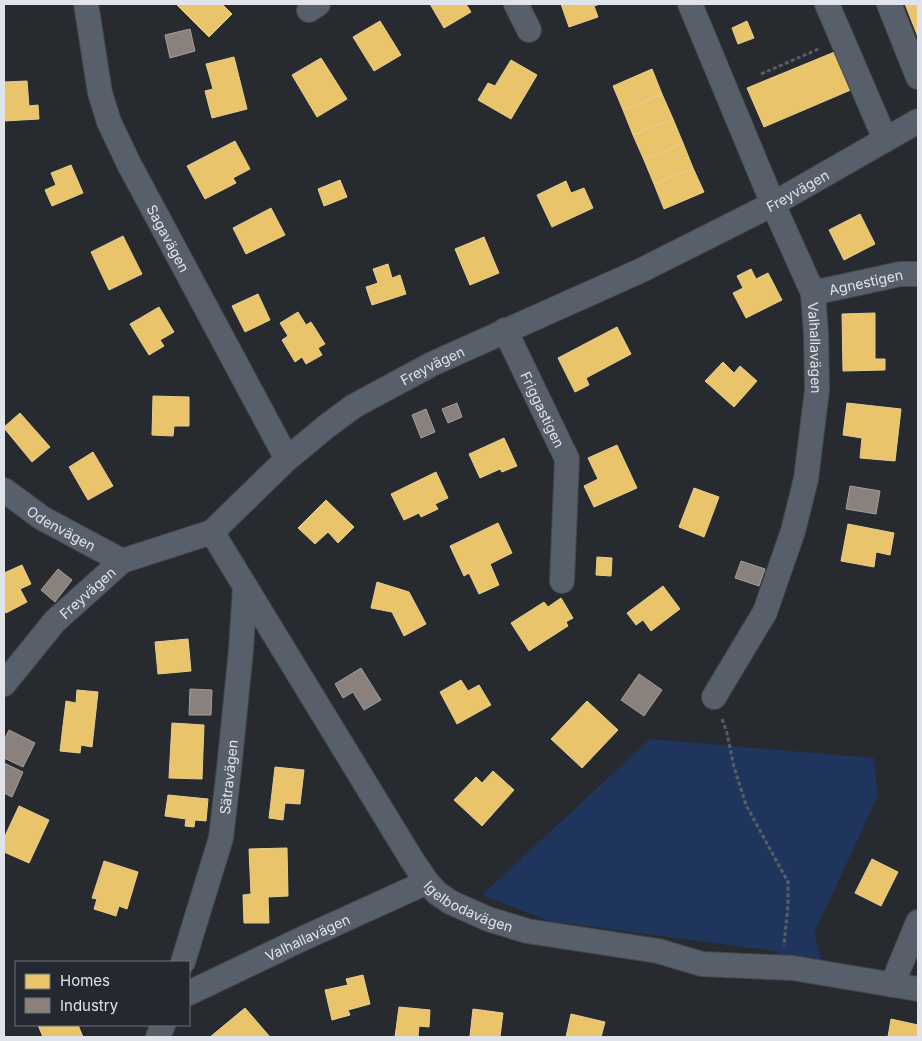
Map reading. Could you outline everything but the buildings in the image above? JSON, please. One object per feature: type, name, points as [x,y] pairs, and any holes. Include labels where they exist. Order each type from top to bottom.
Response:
[{"type":"street","name":"Sagavägen","points":[[86,4],[100,93],[109,122],[129,164],[287,459]]},
{"type":"street","points":[[516,4],[529,30]]},
{"type":"street","name":"Valhallavägen","points":[[690,4],[773,204],[813,293],[816,334],[816,390],[806,479],[793,531],[765,612],[714,697]]},
{"type":"street","points":[[827,4],[885,139]]},
{"type":"street","points":[[889,4],[918,77]]},
{"type":"street","name":"Freyvägen","points":[[4,684],[55,621],[122,561],[212,532],[287,459],[326,426],[354,406],[432,364],[642,270],[773,204],[918,121]]},
{"type":"street","name":"Agnestigen","points":[[813,293],[900,274],[918,274]]},
{"type":"street","name":"Friggastigen","points":[[505,330],[567,459],[562,581]]},
{"type":"street","name":"Odenvägen","points":[[4,490],[42,518],[122,561]]},
{"type":"street","name":"Igelbodavägen","points":[[212,532],[407,852],[427,882],[437,893],[450,902],[488,919],[527,931],[658,952],[702,964],[793,968],[918,989]]},
{"type":"street","name":"Sätravägen","points":[[183,961],[221,838],[241,650],[245,586]]},
{"type":"street","name":"Valhallavägen","points":[[190,993],[427,882]]},
{"type":"street","points":[[892,985],[918,922]]},
{"type":"path","points":[[761,74],[842,39]]},
{"type":"path","points":[[714,697],[727,733],[734,767],[746,805],[788,882],[783,967]]},
{"type":"shaded area","points":[[650,739],[874,758],[878,796],[814,933],[826,978],[774,951],[549,921],[482,895]]}]
